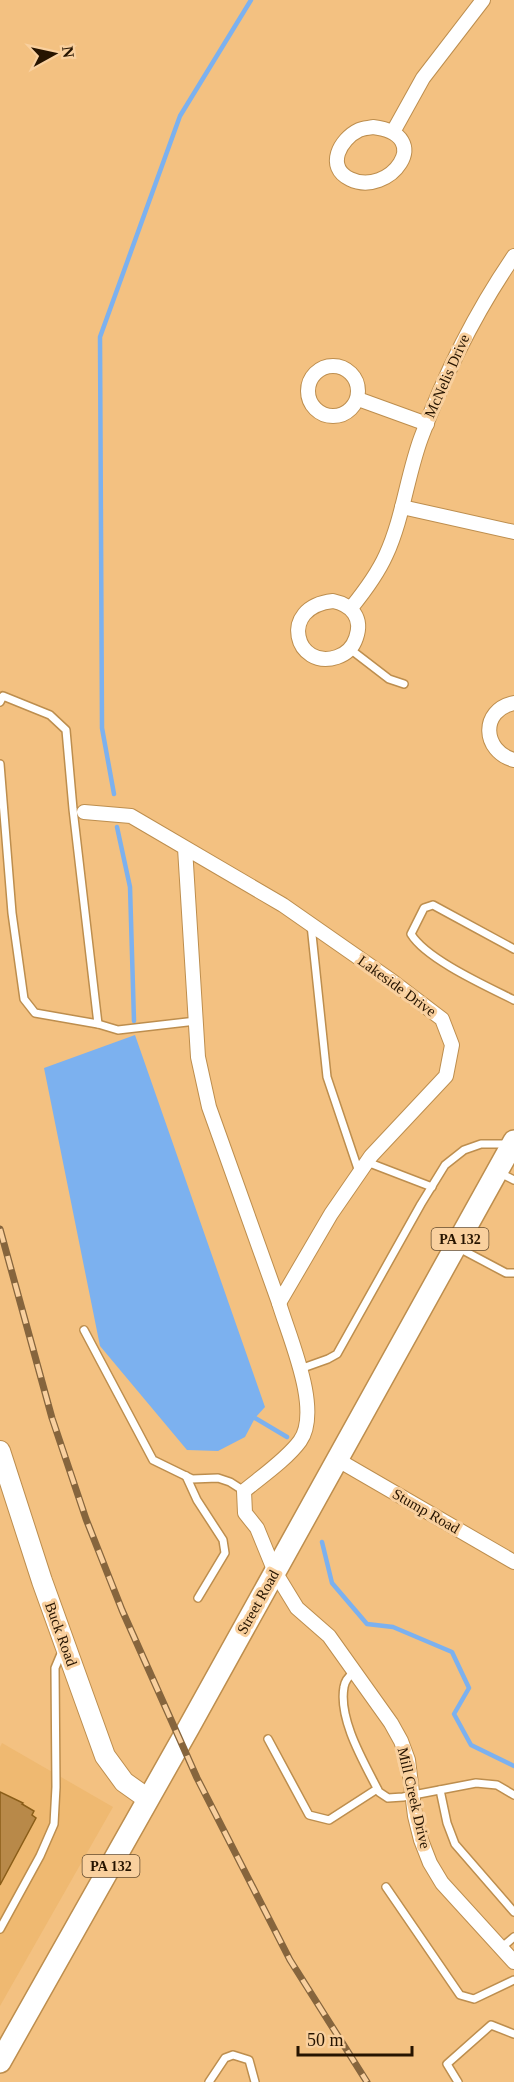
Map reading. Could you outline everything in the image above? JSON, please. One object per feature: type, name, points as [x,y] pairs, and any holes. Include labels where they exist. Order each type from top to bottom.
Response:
[{"type":"main road","name":"Street Road","points":[[0,2062],[456,1246],[506,1176],[513,1143]]},
{"type":"street","points":[[393,132],[423,78],[483,0]]},
{"type":"street","points":[[373,127],[386,128],[393,132],[404,144],[404,158],[396,170],[386,178],[374,182],[358,182],[341,173],[337,164],[337,154],[349,136],[360,129],[373,127]]},
{"type":"street","name":"McNelis Drive","points":[[351,609],[370,584],[385,557],[427,424],[450,367],[469,328],[514,256]]},
{"type":"street","points":[[358,399],[427,424]]},
{"type":"street","points":[[402,507],[514,531]]},
{"type":"street","points":[[322,603],[343,603],[351,609],[358,628],[356,639],[350,648],[341,656],[330,659],[319,658],[305,651],[300,643],[298,632],[302,615],[309,608],[322,603]]},
{"type":"street","points":[[514,703],[500,708],[492,717],[489,726],[492,744],[506,758],[514,760]]},
{"type":"street","name":"Lakeside Drive","points":[[78,811],[131,816],[283,905],[442,1019],[452,1045],[446,1076],[363,1167],[331,1214],[279,1303]]},
{"type":"street","points":[[184,848],[198,1056],[209,1107],[279,1303],[300,1369],[308,1406],[306,1427],[300,1441],[244,1491],[245,1513],[257,1528],[275,1572]]},
{"type":"street","name":"Buck Road","points":[[0,1451],[3,1473],[108,1761],[124,1782],[148,1799]]},
{"type":"street","name":"Stump Road","points":[[338,1460],[514,1563]]},
{"type":"street","name":"Mill Creek Drive","points":[[275,1572],[297,1608],[329,1636],[392,1723],[408,1760],[415,1816],[421,1840],[436,1873],[442,1883],[514,1962]]},
{"type":"lane","points":[[350,648],[389,679],[404,684]]},
{"type":"lane","points":[[0,702],[3,696],[50,715],[66,730],[78,811],[98,1024]]},
{"type":"lane","points":[[0,764],[12,913],[24,999],[35,1013],[98,1024],[118,1030],[196,1021]]},
{"type":"lane","points":[[514,949],[433,905],[424,908],[411,933],[417,944],[430,955],[514,1000]]},
{"type":"lane","points":[[311,925],[327,1077],[363,1167],[432,1186]]},
{"type":"lane","points":[[300,1369],[337,1354],[445,1165],[464,1150],[481,1144],[513,1143]]},
{"type":"lane","points":[[456,1246],[506,1274],[514,1273]]},
{"type":"lane","points":[[84,1330],[153,1460],[192,1479],[218,1478],[244,1491]]},
{"type":"lane","points":[[186,1476],[197,1500],[223,1540],[225,1553],[198,1598]]},
{"type":"lane","points":[[0,1929],[40,1856],[54,1824],[55,1668],[65,1646]]},
{"type":"lane","points":[[354,1672],[347,1679],[344,1687],[348,1725],[379,1792],[388,1798],[476,1783],[496,1785],[514,1796]]},
{"type":"lane","points":[[268,1739],[309,1815],[329,1820],[377,1789]]},
{"type":"lane","points":[[440,1790],[447,1823],[455,1844],[514,1912]]},
{"type":"lane","points":[[386,1887],[460,1995],[474,1999],[514,1980]]},
{"type":"lane","points":[[501,1948],[514,1937]]},
{"type":"lane","points":[[458,2082],[447,2064],[490,2025],[514,2034]]},
{"type":"lane","points":[[209,2082],[225,2058],[233,2055],[249,2060],[255,2082]]},
{"type":"shaded area","points":[[2,1743],[113,1807],[0,2006],[0,1747]]},
{"type":"water","points":[[135,1035],[265,1407],[255,1418],[245,1437],[218,1451],[187,1450],[100,1346],[44,1068]]},
{"type":"building","points":[[0,1792],[23,1803],[34,1811],[32,1815],[36,1818],[0,1885]]},
{"type":"waterway","points":[[114,794],[102,728],[100,337],[180,116],[251,0]]},
{"type":"waterway","points":[[117,827],[130,887],[134,1021]]},
{"type":"waterway","points":[[255,1418],[287,1437]]},
{"type":"waterway","points":[[322,1542],[332,1583],[367,1624],[393,1627],[452,1652],[469,1688],[454,1714],[471,1745],[514,1766]]},
{"type":"railway","points":[[0,1229],[52,1418],[86,1519],[122,1610],[197,1778],[290,1960],[367,2082]]}]
